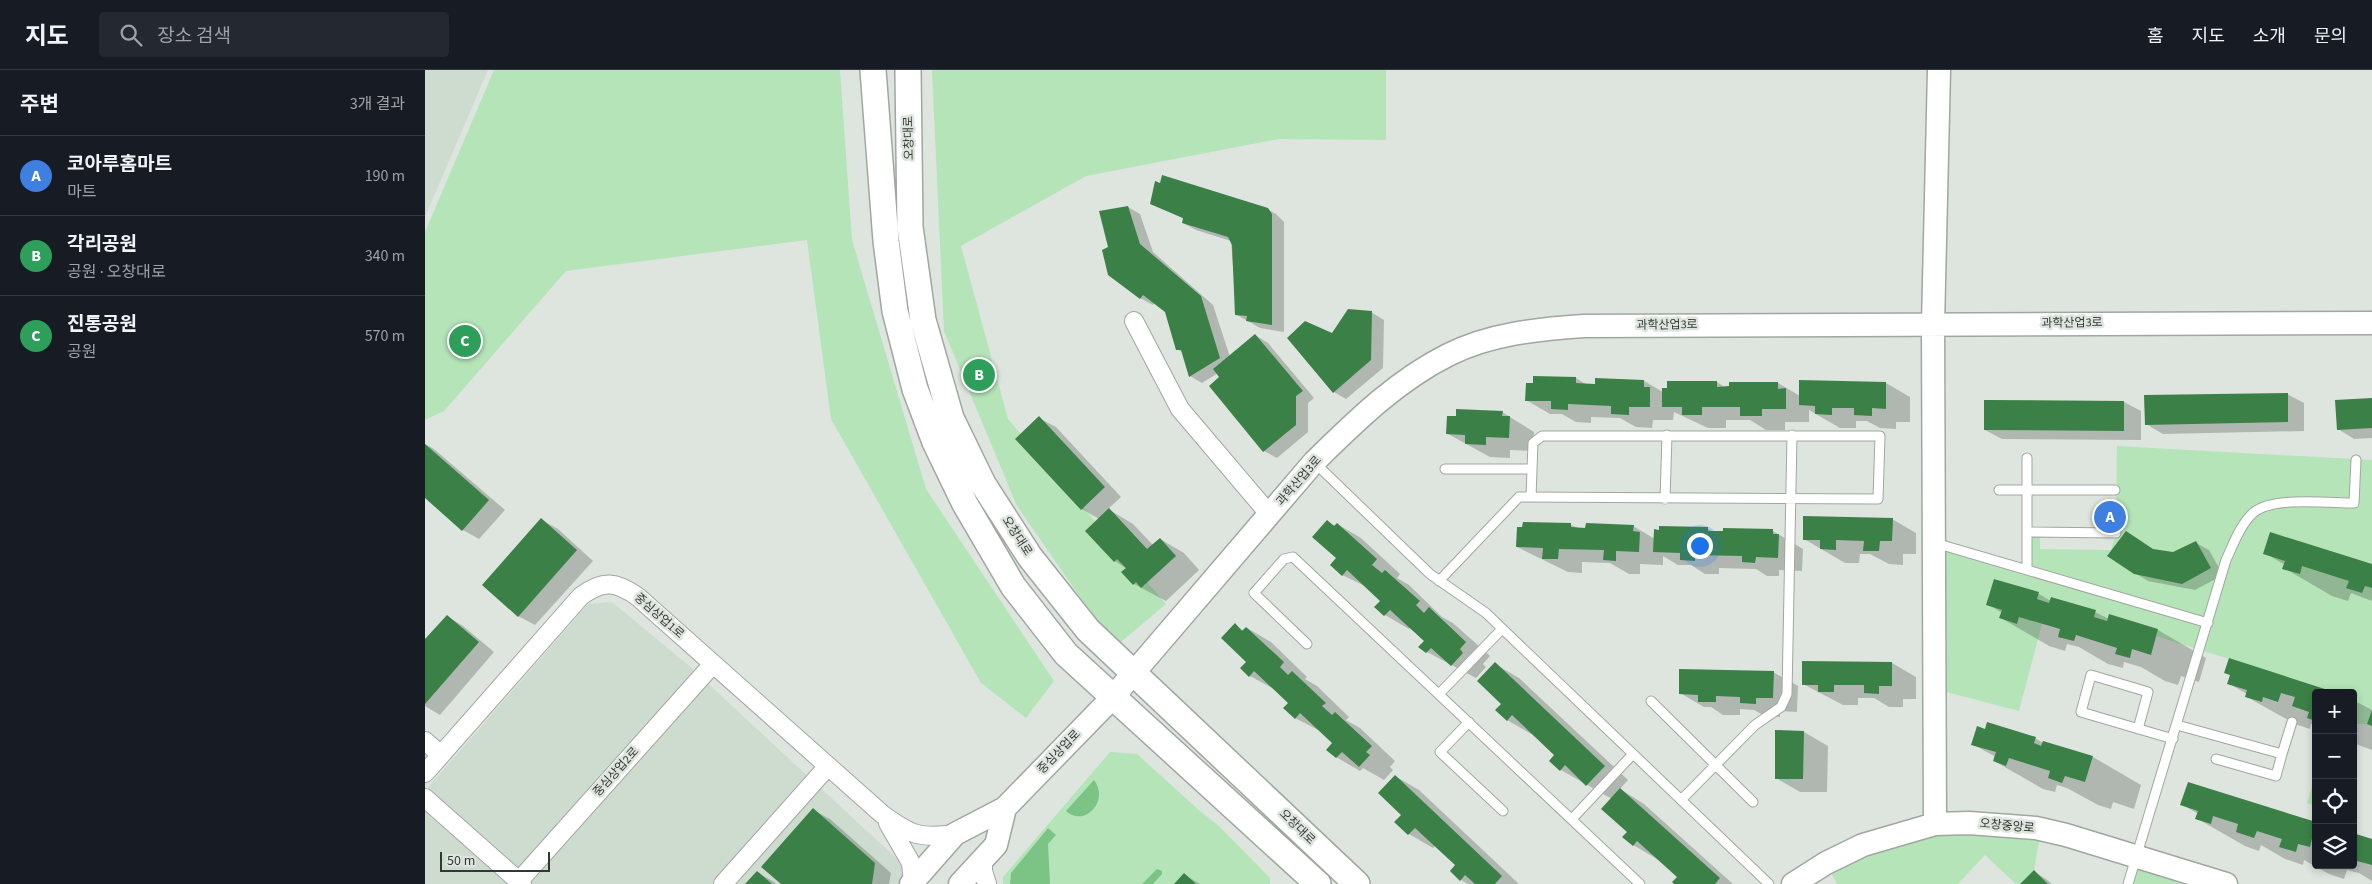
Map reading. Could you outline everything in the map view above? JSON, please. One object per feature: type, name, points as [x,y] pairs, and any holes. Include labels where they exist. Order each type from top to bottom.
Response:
[{"type":"main road","points":[[873,70],[886,241],[895,311],[915,389],[932,433],[965,504],[1013,586],[1066,654],[1318,884]]},
{"type":"main road","name":"오창대로","points":[[908,70],[911,227],[923,320],[951,418],[983,484],[1030,557],[1088,630],[1357,884]]},
{"type":"street","points":[[1935,824],[1933,325],[1939,70]]},
{"type":"street","points":[[1134,321],[1180,410],[1270,515]]},
{"type":"street","name":"과학산업3로","points":[[1113,697],[1314,462],[1369,410],[1414,375],[1448,355],[1482,342],[1542,328],[1584,326],[2372,323]]},
{"type":"street","name":"중심상업1로","points":[[425,773],[581,596],[601,585],[612,584],[624,587],[882,814]]},
{"type":"street","name":"중심상업2로","points":[[425,798],[521,883],[713,664]]},
{"type":"street","name":"중심상업로","points":[[912,883],[955,834],[1005,808],[1113,697]]},
{"type":"street","points":[[425,740],[441,755]]},
{"type":"street","points":[[723,884],[828,766]]},
{"type":"street","name":"중심상업로","points":[[960,884],[995,845],[1005,808]]},
{"type":"street","points":[[882,814],[906,831],[929,838],[955,834]]},
{"type":"street","points":[[882,814],[911,863],[912,883]]},
{"type":"street","name":"오창중앙로","points":[[1793,884],[1826,863],[1863,845],[1935,824],[1977,823],[2036,828],[2226,884]]},
{"type":"street","points":[[983,858],[983,871],[987,884]]},
{"type":"lane","points":[[1665,499],[1667,435]]},
{"type":"lane","points":[[1681,800],[1755,725],[1781,707],[1787,694],[1792,435]]},
{"type":"lane","points":[[1439,581],[1519,497],[1878,500],[1880,436],[1542,436],[1533,443],[1531,497]]},
{"type":"lane","points":[[2027,458],[2027,570]]},
{"type":"lane","points":[[2128,884],[2138,858],[2226,560],[2237,536],[2253,513],[2275,503],[2354,503],[2356,460]]},
{"type":"lane","points":[[1314,462],[1439,581],[1486,614],[1503,629],[1769,884]]},
{"type":"lane","points":[[1445,468],[1532,469]]},
{"type":"lane","points":[[1999,490],[2027,488],[2115,490]]},
{"type":"lane","points":[[2027,532],[2115,533]]},
{"type":"lane","points":[[1935,543],[2208,623]]},
{"type":"lane","points":[[1307,644],[1254,593],[1284,559],[1293,557],[1640,884]]},
{"type":"lane","points":[[1439,694],[1503,629]]},
{"type":"lane","points":[[2138,729],[2148,692],[2091,675],[2081,712],[2138,729],[2173,739]]},
{"type":"lane","points":[[1651,701],[1753,802]]},
{"type":"lane","points":[[1469,722],[1440,752],[1503,811]]},
{"type":"lane","points":[[2216,759],[2276,776],[2292,722]]},
{"type":"lane","points":[[2177,725],[2282,754]]},
{"type":"lane","points":[[1571,819],[1633,754]]},
{"type":"shaded area","points":[[425,70],[488,70],[425,217]]},
{"type":"shaded area","points":[[612,602],[688,665],[924,884],[425,884],[425,791],[588,604]]},
{"type":"green space","points":[[494,70],[840,70],[852,240],[926,489],[1054,681],[1026,718],[981,683],[831,419],[807,240],[566,271],[444,411],[425,420],[425,232]]},
{"type":"green space","points":[[932,70],[1386,70],[1386,140],[1279,139],[1086,176],[961,246],[1008,419],[1166,604],[1115,647],[1017,506],[944,331]]},
{"type":"green space","points":[[2117,446],[2372,460],[2372,708],[2367,724],[2357,724],[2357,689],[2323,689],[2156,636],[2158,629],[2110,614],[2107,621],[2094,617],[2096,610],[2052,597],[2049,603],[2037,599],[2039,592],[1995,579],[2002,610],[1999,618],[2017,624],[2019,617],[2042,624],[2019,711],[1935,689],[1935,543],[2027,570],[2027,532],[2040,532],[2040,549],[2111,550],[2116,533]]},
{"type":"green space","points":[[1110,752],[1137,754],[1218,825],[1270,878],[1270,884],[1196,884],[1184,874],[1175,884],[1003,884],[1003,877]]},
{"type":"green space","points":[[1094,780],[1099,796],[1093,810],[1080,816],[1066,811]]},
{"type":"green space","points":[[2312,786],[2312,805],[2307,803]]},
{"type":"green space","points":[[1048,828],[1056,835],[1048,844],[1050,884],[1010,884],[1011,873]]},
{"type":"green space","points":[[2041,830],[2034,870],[2020,884],[2016,884],[1985,855],[1958,884],[1837,884],[1826,863],[1897,834]]},
{"type":"green space","points":[[2138,857],[2226,884],[2128,884]]},
{"type":"green space","points":[[1157,869],[1162,871],[1162,874],[1153,884],[1142,884]]},
{"type":"building","points":[[1162,175],[1268,208],[1272,214],[1272,325],[1246,321],[1247,316],[1235,315],[1232,245],[1228,237],[1182,223],[1183,218],[1150,204],[1155,181],[1160,183]]},
{"type":"building","points":[[1128,206],[1140,244],[1201,296],[1220,358],[1189,377],[1181,350],[1176,350],[1165,312],[1143,295],[1140,299],[1108,275],[1102,250],[1108,247],[1099,211]]},
{"type":"building","points":[[1348,309],[1372,311],[1371,360],[1333,393],[1287,338],[1305,321],[1332,333]]},
{"type":"building","points":[[1255,334],[1303,391],[1296,396],[1296,425],[1263,452],[1209,386],[1219,377],[1213,369]]},
{"type":"building","points":[[1533,376],[1576,377],[1576,383],[1595,384],[1595,378],[1644,380],[1644,387],[1650,387],[1650,407],[1629,407],[1629,415],[1611,414],[1611,406],[1568,404],[1568,410],[1551,409],[1551,401],[1525,401],[1526,383],[1533,383]]},
{"type":"building","points":[[1799,380],[1886,382],[1886,409],[1872,408],[1872,416],[1854,415],[1854,408],[1832,408],[1832,415],[1815,414],[1815,406],[1799,405]]},
{"type":"building","points":[[1667,381],[1717,381],[1717,387],[1729,386],[1729,382],[1778,382],[1778,389],[1786,388],[1786,409],[1762,409],[1762,416],[1740,416],[1740,407],[1702,407],[1702,415],[1682,415],[1682,407],[1662,407],[1662,388],[1667,388]]},
{"type":"building","points":[[2288,393],[2288,422],[2145,425],[2144,395]]},
{"type":"building","points":[[2372,398],[2372,428],[2337,430],[2335,400]]},
{"type":"building","points":[[1984,400],[2124,401],[2124,431],[1984,430]]},
{"type":"building","points":[[1456,409],[1503,411],[1502,416],[1510,416],[1509,438],[1486,437],[1486,445],[1465,444],[1465,435],[1446,434],[1447,416],[1456,416]]},
{"type":"building","points":[[1039,416],[1105,487],[1081,510],[1015,439]]},
{"type":"building","points":[[425,444],[489,500],[462,531],[425,498]]},
{"type":"building","points":[[1109,508],[1147,549],[1160,538],[1176,556],[1141,588],[1136,582],[1133,585],[1121,572],[1126,568],[1117,559],[1114,562],[1085,531]]},
{"type":"building","points":[[1803,516],[1893,518],[1892,541],[1880,541],[1879,551],[1863,551],[1864,541],[1836,540],[1836,550],[1820,549],[1820,540],[1803,540]]},
{"type":"building","points":[[541,518],[577,550],[518,617],[482,585]]},
{"type":"building","points":[[1327,520],[1334,526],[1337,523],[1377,559],[1372,565],[1382,573],[1385,570],[1420,601],[1416,605],[1424,613],[1429,607],[1466,642],[1460,649],[1463,653],[1451,666],[1431,648],[1426,653],[1418,647],[1424,641],[1390,610],[1384,616],[1374,607],[1380,601],[1347,570],[1342,576],[1330,565],[1336,558],[1312,537]]},
{"type":"building","points":[[1523,522],[1571,523],[1571,527],[1585,528],[1586,523],[1634,525],[1633,531],[1640,532],[1639,552],[1616,551],[1616,561],[1603,560],[1604,550],[1559,549],[1558,559],[1542,559],[1543,548],[1516,547],[1517,527],[1522,527]]},
{"type":"building","points":[[1659,526],[1708,527],[1708,531],[1723,531],[1723,528],[1773,529],[1773,534],[1779,534],[1778,558],[1756,557],[1755,563],[1742,562],[1742,556],[1695,555],[1695,561],[1680,560],[1680,553],[1653,552],[1654,529],[1659,530]]},
{"type":"building","points":[[2126,531],[2153,549],[2173,552],[2196,541],[2211,568],[2182,584],[2134,574],[2107,556]]},
{"type":"building","points":[[2270,532],[2372,564],[2372,588],[2365,586],[2362,593],[2346,588],[2349,581],[2302,566],[2300,574],[2282,569],[2285,561],[2263,554]]},
{"type":"building","points":[[1994,579],[2039,592],[2037,599],[2049,603],[2051,597],[2096,610],[2094,617],[2107,621],[2109,614],[2158,629],[2151,655],[2132,649],[2130,658],[2115,654],[2117,648],[2076,635],[2074,641],[2058,637],[2060,629],[2019,617],[2017,624],[1999,618],[2002,610],[1986,605]]},
{"type":"building","points":[[447,615],[479,642],[425,704],[425,639]]},
{"type":"building","points":[[1235,623],[1242,631],[1246,627],[1284,662],[1280,667],[1288,675],[1292,671],[1326,703],[1322,706],[1332,715],[1335,712],[1372,746],[1366,752],[1370,755],[1359,767],[1342,752],[1336,758],[1326,750],[1332,743],[1300,713],[1295,719],[1283,708],[1288,703],[1254,671],[1249,677],[1240,668],[1246,662],[1221,638]]},
{"type":"building","points":[[2229,658],[2325,689],[2312,689],[2312,720],[2307,718],[2309,712],[2292,706],[2295,697],[2281,693],[2278,702],[2263,697],[2262,702],[2245,697],[2247,690],[2227,684],[2230,675],[2224,673]]},
{"type":"building","points":[[1802,661],[1892,662],[1892,686],[1879,686],[1879,694],[1864,693],[1864,685],[1834,685],[1834,692],[1818,692],[1818,685],[1802,685]]},
{"type":"building","points":[[1495,662],[1605,766],[1586,786],[1565,765],[1560,771],[1549,761],[1554,755],[1512,715],[1507,721],[1495,710],[1501,704],[1477,681]]},
{"type":"building","points":[[1679,669],[1774,671],[1773,698],[1756,698],[1756,704],[1740,703],[1740,697],[1716,696],[1716,702],[1698,702],[1698,695],[1679,694]]},
{"type":"building","points":[[2372,710],[2372,726],[2367,724]]},
{"type":"building","points":[[1987,722],[2036,737],[2034,743],[2041,746],[2043,741],[2093,756],[2085,782],[2065,776],[2062,783],[2048,778],[2050,771],[2009,758],[2006,766],[1993,761],[1996,752],[1971,745],[1977,726],[1985,729]]},
{"type":"building","points":[[1775,730],[1804,731],[1803,779],[1775,779]]},
{"type":"building","points":[[1395,775],[1502,876],[1495,884],[1475,884],[1465,875],[1460,881],[1450,871],[1455,865],[1415,828],[1408,835],[1394,822],[1401,815],[1378,793]]},
{"type":"building","points":[[2188,782],[2312,821],[2310,847],[2298,844],[2296,852],[2279,847],[2282,839],[2257,831],[2254,838],[2236,832],[2238,824],[2213,816],[2211,824],[2195,819],[2198,811],[2180,805]]},
{"type":"building","points":[[1620,788],[1720,878],[1715,884],[1674,884],[1672,882],[1677,877],[1637,841],[1633,846],[1622,837],[1627,832],[1601,809]]},
{"type":"building","points":[[813,808],[875,863],[872,884],[781,884],[761,867]]},
{"type":"building","points":[[2357,834],[2372,839],[2372,865],[2357,861]]},
{"type":"building","points":[[2034,870],[2048,884],[2020,884]]},
{"type":"building","points":[[757,871],[772,884],[745,884]]},
{"type":"building","points":[[1184,873],[1196,884],[1174,884]]},
{"type":"place","name":"진통공원","points":[[465,341]]},
{"type":"place","name":"각리공원","points":[[979,375]]},
{"type":"place","name":"코아루홈마트","points":[[2110,517]]}]
